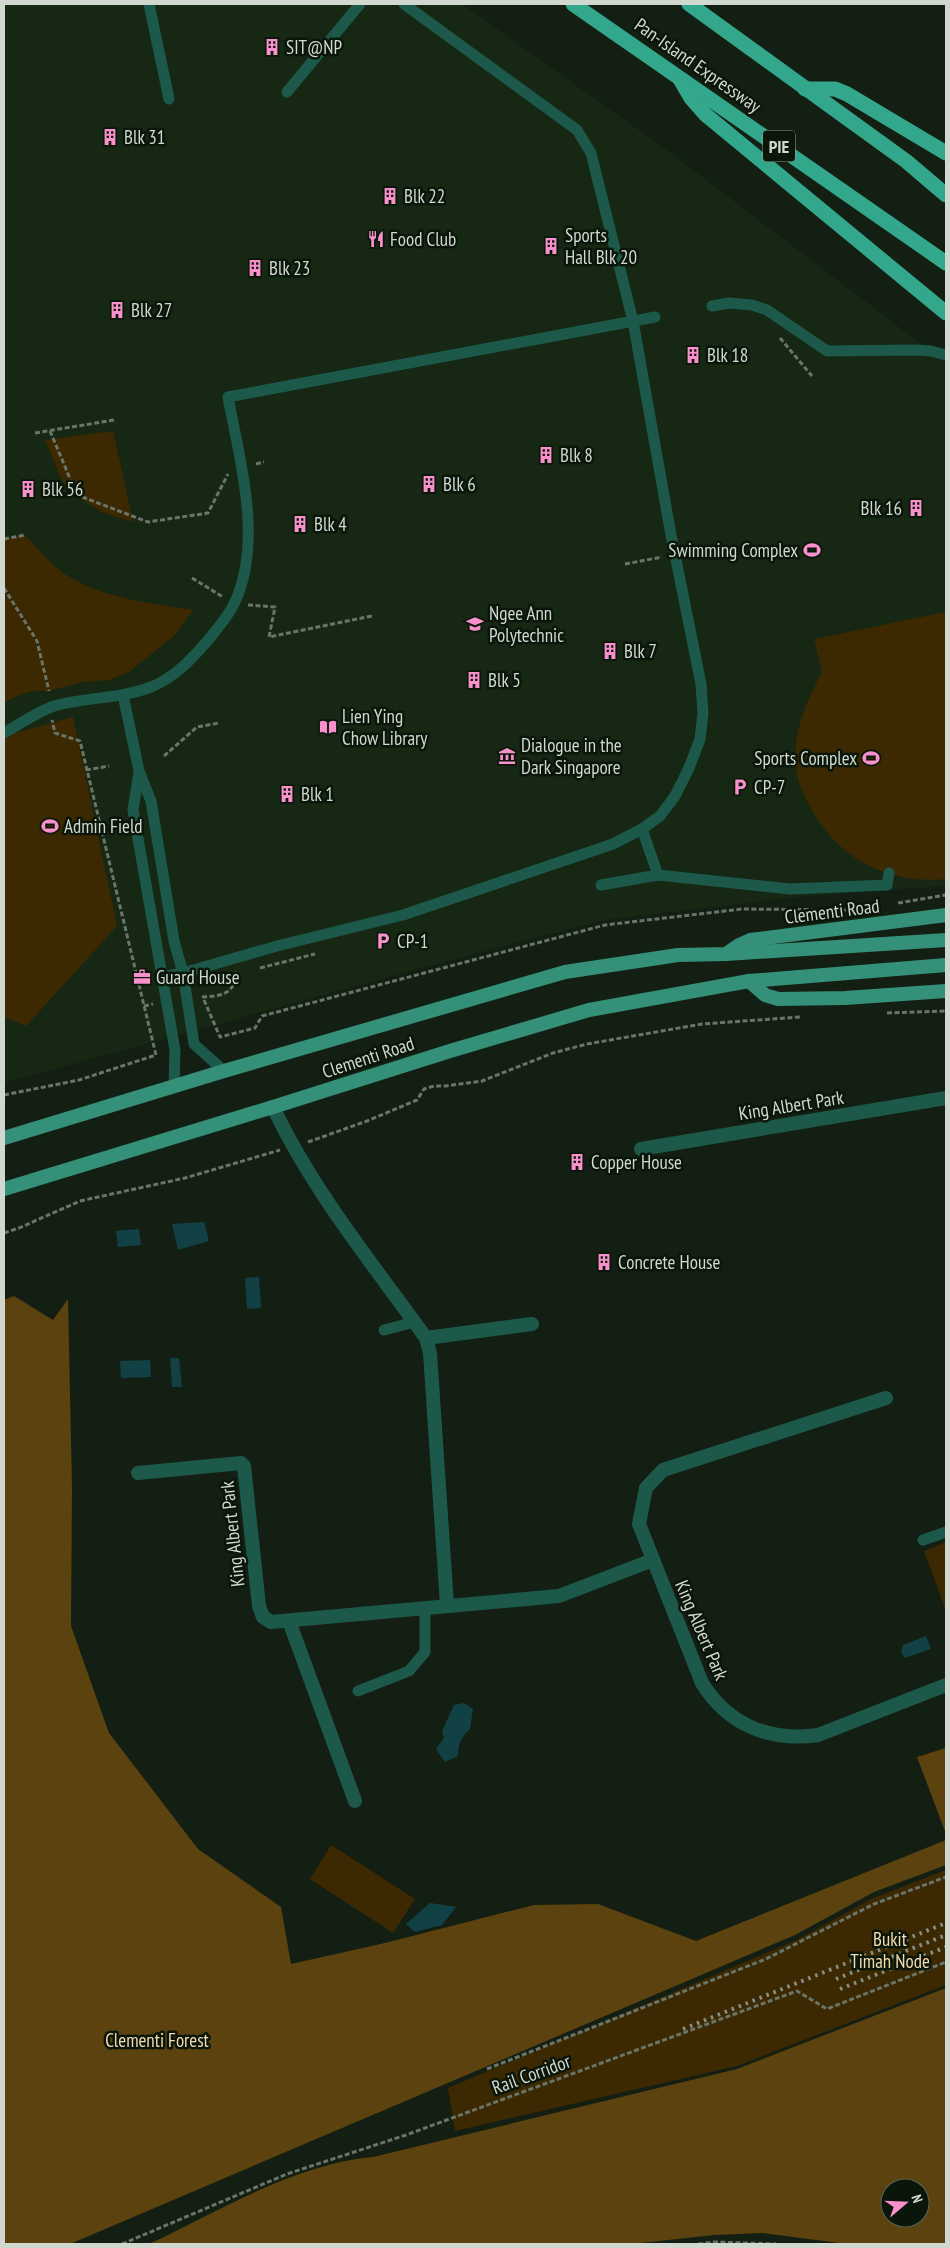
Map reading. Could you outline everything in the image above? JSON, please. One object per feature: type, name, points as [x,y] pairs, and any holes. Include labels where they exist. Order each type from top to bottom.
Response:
[{"type":"highway","name":"Pan-Island Expressway","points":[[573,4],[946,263]]},
{"type":"highway","points":[[690,4],[906,161],[946,195]]},
{"type":"highway","points":[[676,74],[706,115],[946,313]]},
{"type":"highway","points":[[805,89],[835,89],[847,94],[946,153]]},
{"type":"main road","name":"Clementi Road","points":[[726,954],[750,940],[946,915]]},
{"type":"main road","name":"Clementi Road","points":[[4,1138],[224,1071],[565,972],[678,955],[726,954],[946,940]]},
{"type":"main road","name":"Clementi Road","points":[[4,1189],[589,1010],[749,982],[946,965]]},
{"type":"main road","points":[[749,982],[765,994],[778,999],[845,998],[946,991]]},
{"type":"street","name":"King Albert Park","points":[[641,1149],[946,1098]]},
{"type":"street","points":[[273,1107],[292,1147],[311,1179],[426,1338],[430,1353],[447,1605]]},
{"type":"street","points":[[426,1338],[532,1324]]},
{"type":"street","name":"King Albert Park","points":[[886,1398],[663,1470],[646,1488],[639,1524],[702,1683],[712,1700],[726,1712],[757,1730],[779,1737],[797,1738],[818,1735],[946,1685]]},
{"type":"street","name":"King Albert Park","points":[[138,1473],[241,1464],[244,1466],[259,1606],[263,1617],[272,1622],[559,1596],[653,1560]]},
{"type":"street","points":[[289,1621],[355,1801]]},
{"type":"lane","points":[[149,4],[169,99]]},
{"type":"lane","points":[[287,92],[360,4]]},
{"type":"lane","points":[[162,977],[184,974],[277,946],[404,915],[612,844],[642,829],[660,816],[675,796],[690,768],[700,739],[703,713],[701,684],[674,554],[632,321],[591,152],[577,130],[404,4]]},
{"type":"lane","points":[[712,306],[729,303],[752,305],[760,308],[774,315],[827,351],[915,350],[931,351],[946,355]]},
{"type":"lane","points":[[4,733],[54,706],[152,687],[188,664],[229,610],[241,586],[249,549],[248,527],[228,397],[655,317]]},
{"type":"lane","points":[[123,694],[139,771],[151,801],[174,941],[184,974],[194,1044],[224,1071]]},
{"type":"lane","points":[[139,771],[133,810],[175,1050],[174,1086]]},
{"type":"lane","points":[[642,829],[658,875]]},
{"type":"lane","points":[[601,885],[658,875],[790,889],[887,884],[889,873]]},
{"type":"lane","points":[[384,1330],[414,1322]]},
{"type":"lane","points":[[923,1540],[946,1532]]},
{"type":"lane","points":[[358,1691],[409,1671],[425,1652],[425,1607]]},
{"type":"path","points":[[35,433],[114,420]]},
{"type":"path","points":[[50,431],[77,495],[148,522],[208,513],[231,468]]},
{"type":"path","points":[[4,539],[24,535]]},
{"type":"path","points":[[625,564],[674,554]]},
{"type":"path","points":[[4,588],[37,641],[49,691]]},
{"type":"path","points":[[269,637],[372,616]]},
{"type":"path","points":[[4,1095],[79,1080],[156,1055],[80,741],[55,733],[51,717]]},
{"type":"path","points":[[164,756],[197,727],[219,723]]},
{"type":"path","points":[[86,770],[109,766]]},
{"type":"path","points":[[898,903],[946,895]]},
{"type":"path","points":[[202,997],[220,1037],[255,1028],[262,1016],[605,925],[701,912],[742,909],[858,910]]},
{"type":"path","points":[[879,1013],[946,1011]]},
{"type":"path","points":[[4,1233],[80,1201],[185,1178],[292,1147],[367,1121],[417,1100],[424,1089],[434,1086],[482,1081],[553,1053],[587,1044],[702,1024],[810,1016]]},
{"type":"path","points":[[487,2069],[766,1959],[874,1904],[946,1877]]},
{"type":"path","name":"Rail Corridor","points":[[122,2244],[287,2174],[406,2135],[797,1991],[826,2009],[946,1962]]},
{"type":"path","points":[[698,2244],[724,2242],[776,2244]]},
{"type":"shaded area","name":"Ngee Ann Polytechnic","points":[[4,4],[462,4],[667,150],[946,363],[946,886],[806,896],[605,920],[462,957],[4,1083]]},
{"type":"green space","points":[[113,431],[133,522],[101,512],[65,487],[45,440]]},
{"type":"green space","points":[[25,535],[57,568],[87,586],[122,597],[193,610],[175,635],[129,672],[109,680],[83,682],[49,691],[47,684],[48,691],[25,693],[4,704],[4,588],[36,641],[40,655],[37,641],[4,586],[4,539]]},
{"type":"green space","name":"Sports Complex","points":[[946,612],[946,879],[925,880],[905,878],[885,873],[867,865],[835,841],[822,826],[808,803],[800,784],[796,769],[796,743],[806,707],[822,672],[814,639]]},
{"type":"green space","name":"Admin Field","points":[[73,717],[117,926],[26,1026],[4,1017],[4,736]]},
{"type":"green space","name":"Clementi Forest","points":[[14,1296],[53,1320],[68,1299],[72,1488],[71,1626],[109,1733],[198,1849],[281,1907],[291,1964],[385,1943],[534,1905],[598,1904],[696,1941],[946,1840],[946,1865],[874,1892],[795,1935],[70,2244],[4,2244],[4,1300]]},
{"type":"green space","points":[[946,1542],[946,1611],[924,1551]]},
{"type":"green space","points":[[946,1748],[946,1834],[917,1757]]},
{"type":"green space","points":[[331,1845],[415,1899],[393,1933],[310,1879]]},
{"type":"green space","name":"Bukit Timah Node","points":[[946,1870],[946,1985],[737,2066],[455,2131],[448,2088],[797,1940],[871,1899]]},
{"type":"green space","points":[[946,1988],[946,2244],[847,2244],[762,2233],[714,2235],[631,2244],[149,2244],[286,2179],[344,2161],[373,2157],[737,2069]]},
{"type":"water","points":[[204,1222],[209,1241],[178,1250],[172,1224]]},
{"type":"water","points":[[139,1229],[141,1245],[118,1247],[116,1231]]},
{"type":"water","points":[[259,1277],[261,1308],[247,1309],[245,1278]]},
{"type":"water","points":[[170,1358],[179,1358],[182,1387],[172,1387]]},
{"type":"water","points":[[150,1360],[151,1377],[121,1378],[120,1361]]},
{"type":"water","points":[[926,1636],[931,1649],[905,1658],[901,1652],[903,1645]]},
{"type":"water","points":[[464,1703],[473,1709],[470,1729],[461,1741],[458,1756],[445,1762],[436,1749],[444,1738],[442,1731],[454,1705]]},
{"type":"water","points":[[430,1903],[456,1907],[442,1925],[415,1932],[406,1924]]},
{"type":"railway","points":[[683,2029],[946,1923]]},
{"type":"railway","points":[[836,1979],[946,1935]]},
{"type":"railway","points":[[840,1989],[946,1947]]},
{"type":"place","name":"SIT@NP","points":[[272,47]]},
{"type":"place","name":"Blk 31","points":[[110,137]]},
{"type":"place","name":"Blk 22","points":[[390,196]]},
{"type":"place","name":"Food Club","points":[[376,239]]},
{"type":"place","name":"Sports Hall Blk 20","points":[[551,246]]},
{"type":"place","name":"Blk 23","points":[[255,268]]},
{"type":"place","name":"Blk 27","points":[[117,310]]},
{"type":"place","name":"Blk 18","points":[[693,355]]},
{"type":"place","name":"Blk 8","points":[[546,455]]},
{"type":"place","name":"Blk 6","points":[[429,484]]},
{"type":"place","name":"Blk 56","points":[[28,489]]},
{"type":"place","name":"Blk 16","points":[[916,508]]},
{"type":"place","name":"Blk 4","points":[[300,524]]},
{"type":"place","name":"Swimming Complex","points":[[812,550]]},
{"type":"place","name":"Ngee Ann Polytechnic","points":[[475,624]]},
{"type":"place","name":"Blk 7","points":[[610,651]]},
{"type":"place","name":"Blk 5","points":[[474,680]]},
{"type":"place","name":"Lien Ying Chow Library","points":[[328,727]]},
{"type":"place","name":"Dialogue in the Dark Singapore","points":[[507,756]]},
{"type":"place","name":"Sports Complex","points":[[871,758]]},
{"type":"place","name":"CP-7","points":[[740,787]]},
{"type":"place","name":"Blk 1","points":[[287,794]]},
{"type":"place","name":"Admin Field","points":[[50,826]]},
{"type":"place","name":"CP-1","points":[[383,941]]},
{"type":"place","name":"Guard House","points":[[142,977]]},
{"type":"place","name":"Copper House","points":[[577,1162]]},
{"type":"place","name":"Concrete House","points":[[604,1262]]}]
